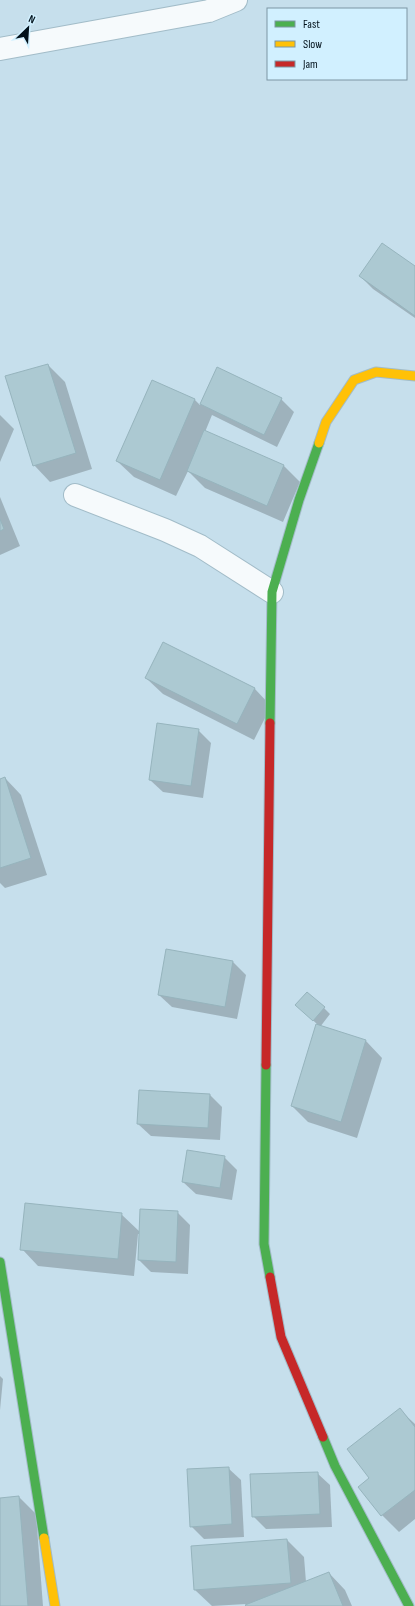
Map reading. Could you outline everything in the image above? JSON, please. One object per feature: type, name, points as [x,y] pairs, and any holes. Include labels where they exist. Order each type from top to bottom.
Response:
[{"type":"street","points":[[0,49],[209,11],[236,0]]},
{"type":"street","points":[[408,1606],[335,1466],[281,1337],[264,1244],[272,592],[299,500],[326,422],[354,380],[376,372],[415,376]]},
{"type":"street","points":[[75,495],[165,530],[193,543],[272,592]]},
{"type":"street","points":[[0,1262],[55,1606]]},
{"type":"building","points":[[382,243],[415,266],[415,316],[359,276]]},
{"type":"building","points":[[48,364],[76,453],[33,466],[5,376]]},
{"type":"building","points":[[217,367],[282,398],[264,435],[200,404]]},
{"type":"building","points":[[152,380],[195,399],[160,480],[116,461]]},
{"type":"building","points":[[204,430],[284,465],[267,506],[187,471]]},
{"type":"building","points":[[0,519],[4,529],[0,531]]},
{"type":"building","points":[[163,642],[255,688],[237,724],[145,678]]},
{"type":"building","points":[[157,723],[199,729],[191,786],[149,780]]},
{"type":"building","points":[[5,777],[31,858],[0,868],[0,779]]},
{"type":"building","points":[[166,949],[233,961],[225,1007],[158,995]]},
{"type":"building","points":[[307,992],[325,1007],[313,1021],[295,1005]]},
{"type":"building","points":[[316,1024],[366,1040],[341,1122],[291,1106]]},
{"type":"building","points":[[139,1090],[210,1094],[208,1128],[137,1124]]},
{"type":"building","points":[[187,1150],[225,1156],[220,1188],[182,1182]]},
{"type":"building","points":[[25,1203],[122,1213],[118,1259],[20,1250]]},
{"type":"building","points":[[140,1209],[178,1211],[176,1262],[138,1260]]},
{"type":"building","points":[[400,1408],[415,1427],[415,1490],[381,1516],[358,1487],[369,1478],[347,1449]]},
{"type":"building","points":[[229,1467],[232,1524],[190,1527],[187,1469]]},
{"type":"building","points":[[318,1472],[320,1514],[252,1517],[250,1474]]},
{"type":"building","points":[[19,1496],[28,1606],[0,1606],[0,1498]]},
{"type":"building","points":[[287,1539],[291,1583],[194,1590],[191,1546]]},
{"type":"building","points":[[329,1572],[343,1606],[245,1605]]},
{"type":"traffic: fast","points":[[270,723],[272,592],[299,500],[319,443]]},
{"type":"traffic: fast","points":[[266,1065],[264,1244],[270,1277]]},
{"type":"traffic: fast","points":[[0,1262],[44,1538]]},
{"type":"traffic: fast","points":[[323,1437],[335,1466],[409,1606]]},
{"type":"traffic: slow","points":[[319,443],[326,422],[354,380],[376,372],[415,376]]},
{"type":"traffic: slow","points":[[44,1538],[55,1606]]},
{"type":"traffic: jam","points":[[266,1065],[270,723]]},
{"type":"traffic: jam","points":[[270,1277],[281,1337],[323,1437]]}]
